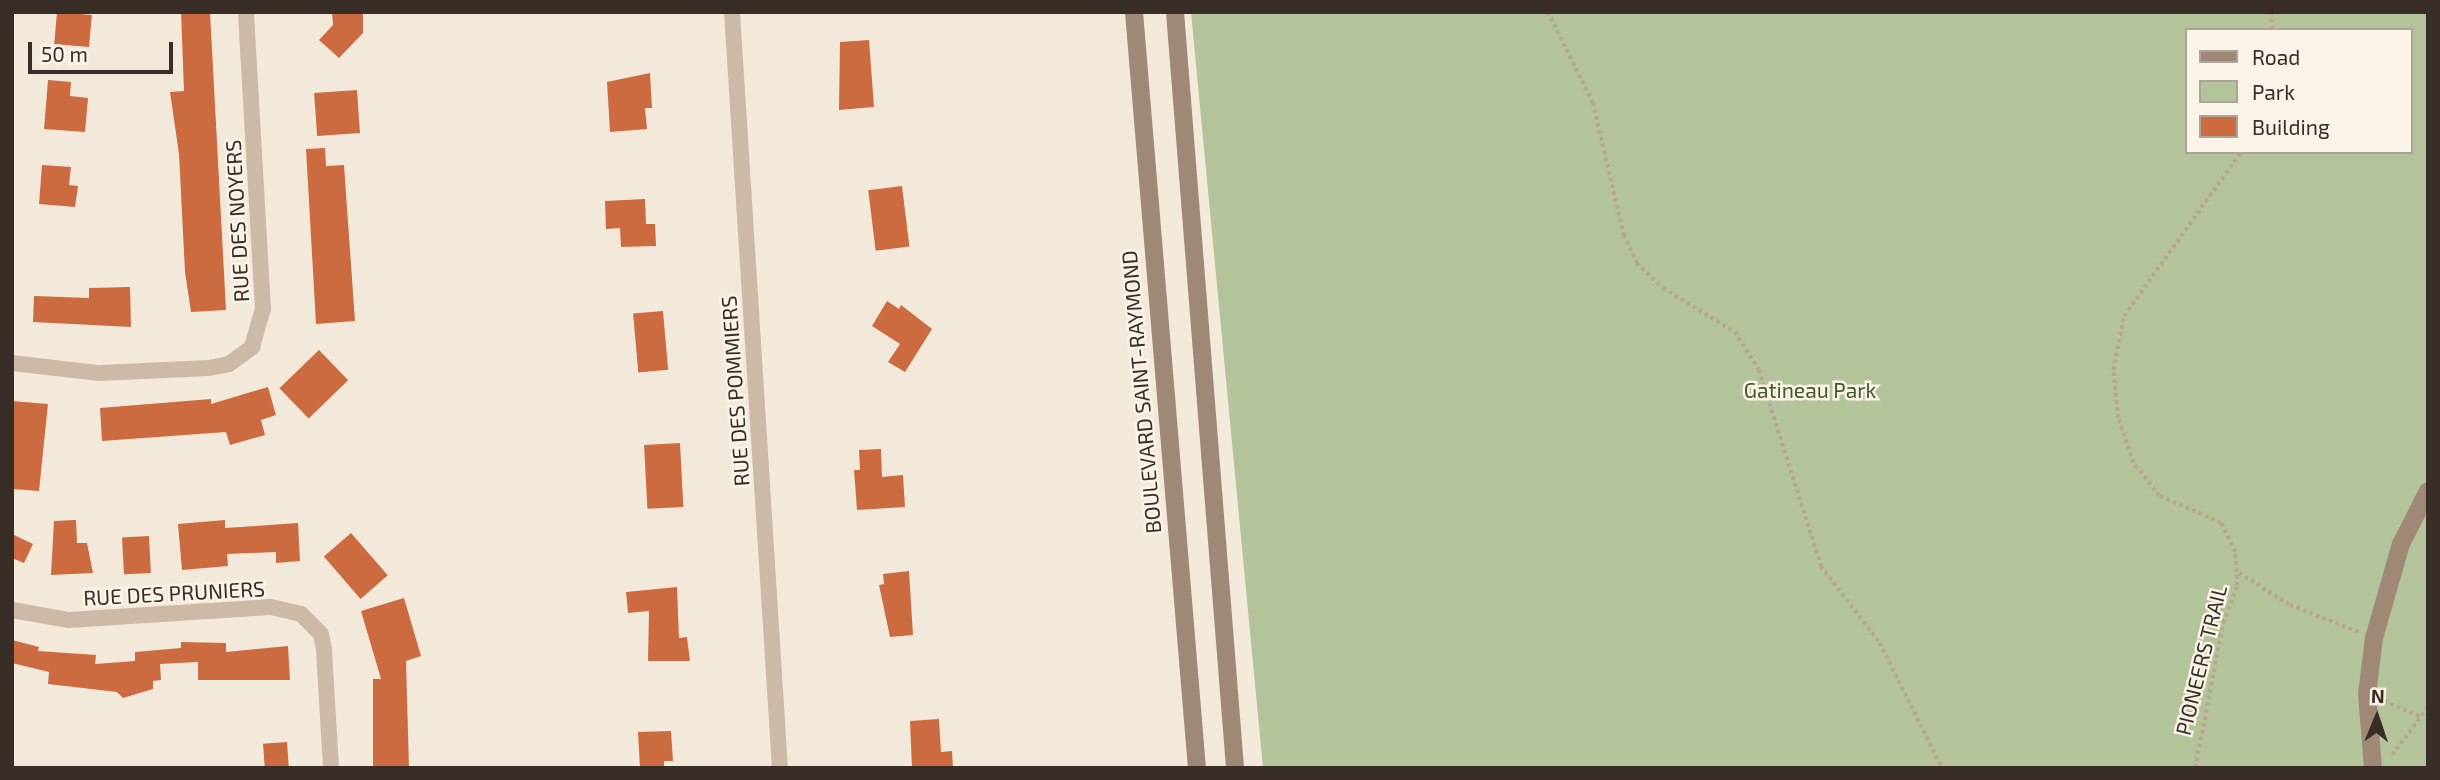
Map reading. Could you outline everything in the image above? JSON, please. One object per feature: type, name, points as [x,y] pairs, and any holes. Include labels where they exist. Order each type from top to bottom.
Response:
[{"type":"main road","name":"BOULEVARD SAINT-RAYMOND","points":[[1134,12],[1197,768]]},
{"type":"main road","points":[[1175,12],[1235,768]]},
{"type":"main road","points":[[2373,768],[2367,694],[2374,638],[2401,544],[2428,491]]},
{"type":"street","name":"RUE DES NOYERS","points":[[12,363],[99,373],[209,368],[229,364],[252,347],[263,309],[246,12]]},
{"type":"street","name":"RUE DES POMMIERS","points":[[732,12],[780,768]]},
{"type":"street","name":"RUE DES PRUNIERS","points":[[12,610],[69,620],[271,607],[301,614],[321,634],[331,768]]},
{"type":"path","points":[[1548,12],[1593,103],[1624,235],[1637,263],[1663,288],[1735,332],[1759,370],[1822,566],[1880,643],[1942,768]]},
{"type":"path","name":"PIONEERS TRAIL","points":[[2194,768],[2239,573],[2221,523],[2159,496],[2133,463],[2118,418],[2113,370],[2124,316],[2240,154]]},
{"type":"path","points":[[2239,573],[2290,605],[2374,638]]},
{"type":"path","points":[[2367,694],[2421,716]]},
{"type":"path","points":[[2391,762],[2396,746],[2428,706]]},
{"type":"green space","name":"Gatineau Park","points":[[1191,12],[2428,12],[2428,768],[1263,768]]},
{"type":"building","points":[[57,12],[92,15],[89,47],[54,44]]},
{"type":"building","points":[[181,12],[210,12],[226,310],[191,312],[185,272],[179,154],[170,92],[184,91]]},
{"type":"building","points":[[332,12],[363,12],[363,33],[339,58],[319,40],[333,25]]},
{"type":"building","points":[[869,40],[874,107],[839,110],[840,42]]},
{"type":"building","points":[[650,73],[652,108],[645,108],[647,129],[610,132],[607,82]]},
{"type":"building","points":[[48,80],[71,82],[70,96],[88,98],[85,132],[44,129]]},
{"type":"building","points":[[357,90],[360,133],[317,136],[314,93]]},
{"type":"building","points":[[325,148],[326,166],[344,165],[355,321],[316,324],[306,149]]},
{"type":"building","points":[[42,165],[71,167],[69,185],[78,186],[75,207],[39,204]]},
{"type":"building","points":[[902,186],[909,247],[876,251],[868,190]]},
{"type":"building","points":[[645,199],[646,224],[655,224],[656,246],[621,247],[620,228],[606,229],[605,201]]},
{"type":"building","points":[[130,287],[131,327],[33,322],[34,296],[89,298],[89,288]]},
{"type":"building","points":[[887,301],[899,309],[901,305],[932,329],[905,372],[888,362],[900,344],[872,326]]},
{"type":"building","points":[[663,311],[668,370],[638,372],[633,314]]},
{"type":"building","points":[[319,350],[348,380],[309,418],[279,388]]},
{"type":"building","points":[[268,387],[276,415],[261,420],[265,435],[230,445],[226,432],[102,441],[100,408],[211,399],[211,404]]},
{"type":"building","points":[[12,401],[48,404],[39,491],[12,489]]},
{"type":"building","points":[[680,443],[683,507],[647,509],[644,445]]},
{"type":"building","points":[[881,449],[882,477],[903,475],[905,507],[857,510],[854,470],[860,470],[859,450]]},
{"type":"building","points":[[76,520],[77,543],[87,543],[93,573],[51,575],[54,521]]},
{"type":"building","points":[[225,520],[225,528],[298,523],[300,561],[276,563],[276,552],[227,554],[228,566],[182,570],[178,524]]},
{"type":"building","points":[[351,533],[388,575],[361,599],[324,557]]},
{"type":"building","points":[[12,534],[33,544],[24,563],[12,558]]},
{"type":"building","points":[[149,536],[151,573],[124,574],[122,537]]},
{"type":"building","points":[[909,571],[913,635],[890,637],[879,585],[884,584],[883,574]]},
{"type":"building","points":[[677,587],[679,638],[687,637],[690,661],[648,661],[649,611],[628,613],[626,592]]},
{"type":"building","points":[[404,598],[421,656],[406,661],[409,768],[373,768],[373,679],[381,679],[361,611]]},
{"type":"building","points":[[12,640],[39,647],[38,651],[96,655],[95,664],[135,661],[135,652],[181,648],[181,642],[226,643],[226,652],[288,646],[290,680],[198,680],[198,662],[160,664],[161,680],[153,681],[153,689],[123,698],[117,692],[48,684],[49,672],[12,663]]},
{"type":"building","points":[[939,719],[941,752],[952,751],[953,768],[912,768],[910,721]]},
{"type":"building","points":[[671,731],[673,761],[664,761],[664,768],[640,768],[638,732]]},
{"type":"building","points":[[287,742],[289,768],[265,768],[263,744]]}]
